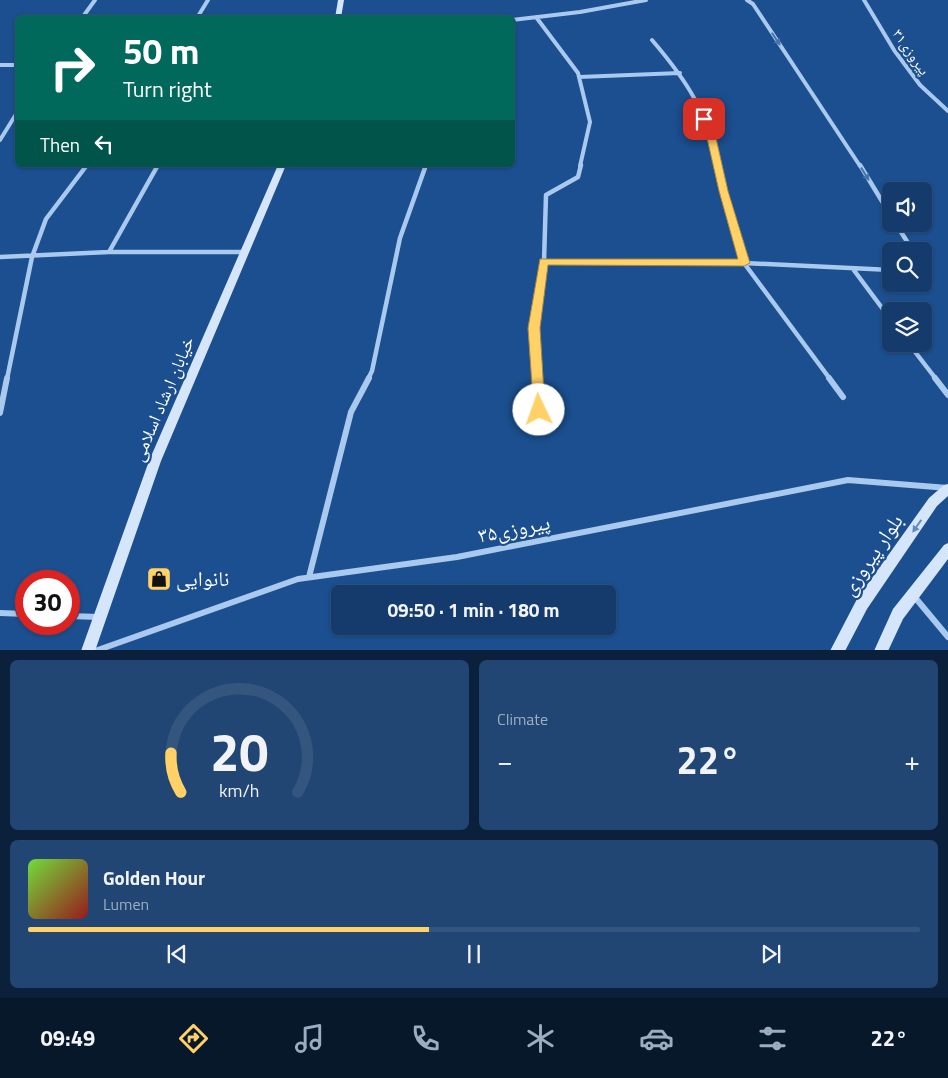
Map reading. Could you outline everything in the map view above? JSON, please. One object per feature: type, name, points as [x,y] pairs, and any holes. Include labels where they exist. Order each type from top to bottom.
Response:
[{"type":"street","points":[[84,15],[95,0]]},
{"type":"street","points":[[199,15],[208,0]]},
{"type":"street","points":[[338,15],[340,0]]},
{"type":"street","points":[[515,20],[580,12],[646,0]]},
{"type":"street","points":[[747,0],[753,4],[834,124],[882,201]]},
{"type":"street","name":"پیروزی۳۱","points":[[864,0],[894,50],[920,85],[948,111]]},
{"type":"street","points":[[536,17],[579,77],[590,122],[578,177],[546,195],[544,262],[534,328],[539,410]]},
{"type":"street","points":[[652,40],[680,73],[697,101],[712,138],[724,191],[744,263],[843,397]]},
{"type":"street","points":[[0,65],[15,65]]},
{"type":"street","points":[[579,77],[680,73]]},
{"type":"street","points":[[0,140],[15,116]]},
{"type":"street","points":[[0,412],[32,256],[46,219],[85,167]]},
{"type":"street","points":[[109,252],[157,167]]},
{"type":"street","name":"خیابان ارشاد اسلامی","points":[[88,650],[154,460],[246,252],[281,167]]},
{"type":"street","points":[[309,577],[352,412],[372,371],[400,238],[425,167]]},
{"type":"street","points":[[0,257],[109,252],[246,252]]},
{"type":"street","points":[[544,262],[744,263],[882,270]]},
{"type":"street","points":[[853,269],[882,308]]},
{"type":"street","points":[[915,352],[948,395]]},
{"type":"street","name":"پیروزی۳۵","points":[[95,650],[298,579],[457,557],[848,480],[948,488]]},
{"type":"street","name":"بلوار پیروزی","points":[[837,650],[862,604],[933,502],[948,488]]},
{"type":"street","points":[[881,650],[898,614],[948,549]]},
{"type":"street","points":[[913,595],[948,637]]},
{"type":"street","points":[[0,613],[15,614]]},
{"type":"street","points":[[80,616],[100,617]]},
{"type":"place","name":"نانوایی","points":[[159,579]]},
{"type":"route","points":[[539,410],[534,328],[544,262],[744,263],[724,191],[712,138],[704,119]]}]
